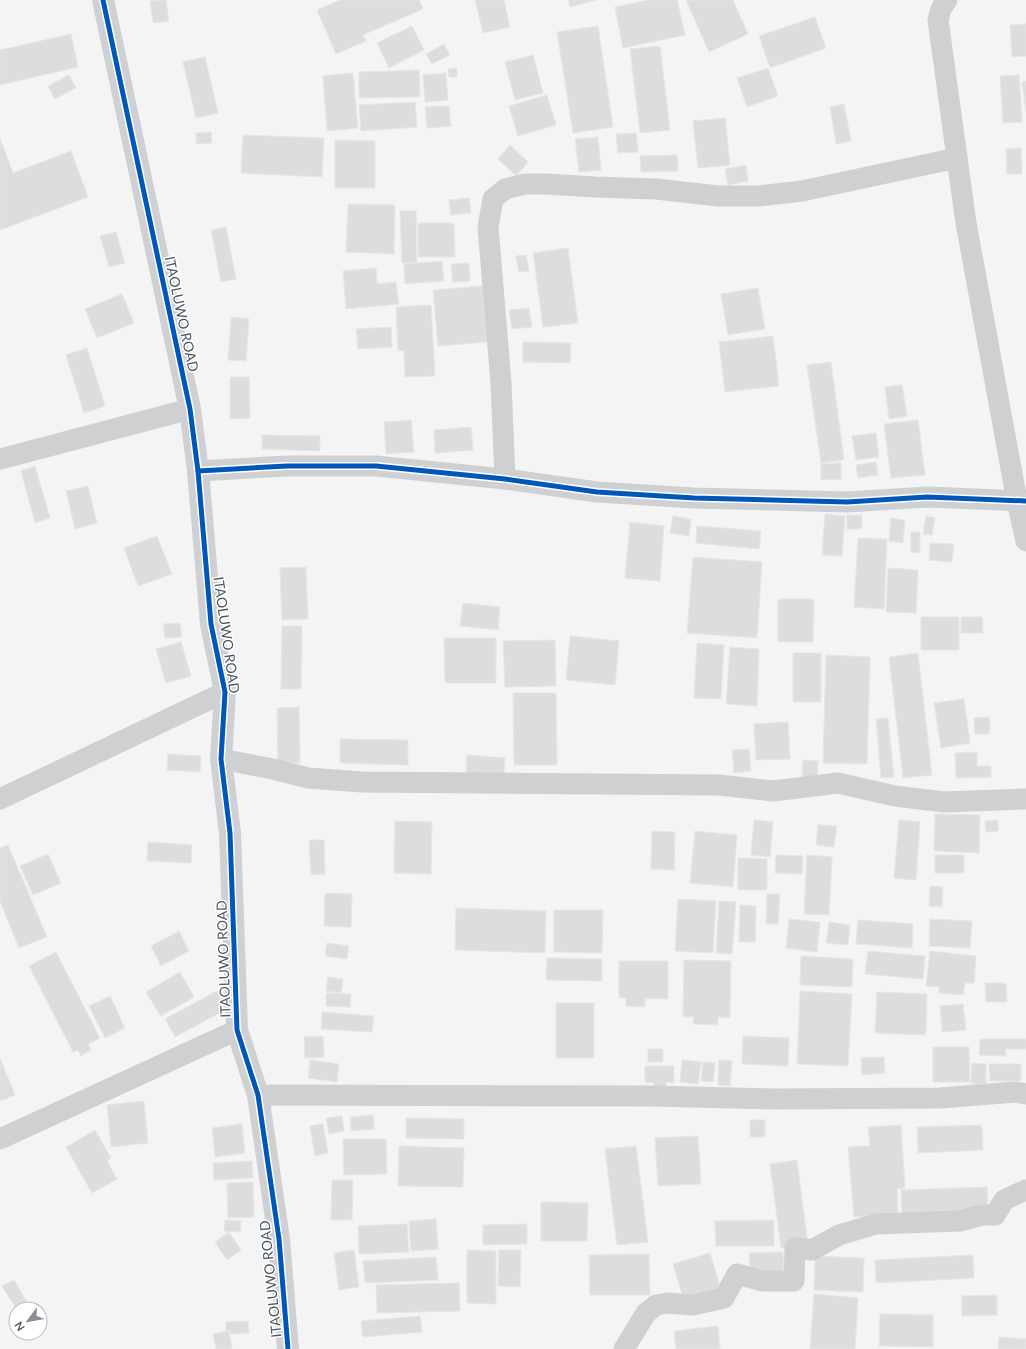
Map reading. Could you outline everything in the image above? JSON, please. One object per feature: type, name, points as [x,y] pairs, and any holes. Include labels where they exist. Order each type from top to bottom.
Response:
[{"type":"street","name":"ITAOLUWO ROAD","points":[[103,0],[190,409],[198,470],[211,624],[225,692],[221,759],[230,833],[237,1030],[258,1095],[279,1239],[288,1349]]},
{"type":"street","points":[[947,0],[941,9],[938,20],[966,224],[1021,501],[1026,541]]},
{"type":"street","points":[[506,479],[502,383],[488,227],[493,199],[505,189],[525,184],[545,184],[595,188],[656,189],[718,196],[759,196],[802,190],[957,158]]},
{"type":"street","points":[[0,459],[190,409]]},
{"type":"street","points":[[198,470],[287,466],[376,466],[506,479],[597,492],[694,498],[847,502],[927,497],[1021,501]]},
{"type":"street","points":[[0,799],[225,692]]},
{"type":"street","points":[[221,759],[273,769],[308,778],[362,782],[719,785],[773,791],[838,784],[895,796],[944,802],[1026,799]]},
{"type":"street","points":[[0,1138],[237,1030]]},
{"type":"street","points":[[258,1095],[650,1096],[777,1099],[940,1098],[1023,1090]]},
{"type":"street","points":[[624,1349],[646,1313],[656,1305],[668,1303],[693,1304],[724,1298],[737,1274],[763,1281],[794,1281],[795,1248],[812,1250],[839,1235],[876,1224],[960,1221],[982,1215],[995,1215],[1004,1200],[1026,1190]]},
{"type":"building","points":[[166,0],[169,21],[153,23],[150,1]]},
{"type":"building","points":[[340,0],[419,0],[423,9],[363,35],[366,41],[336,54],[317,10]]},
{"type":"building","points":[[475,0],[504,0],[510,27],[483,33]]},
{"type":"building","points":[[568,0],[596,0],[570,7]]},
{"type":"building","points":[[649,0],[677,0],[685,35],[623,48],[615,7]]},
{"type":"building","points":[[686,0],[733,0],[748,34],[709,52]]},
{"type":"building","points":[[815,17],[826,48],[770,68],[759,36]]},
{"type":"building","points":[[1026,24],[1026,56],[1012,57],[1010,25]]},
{"type":"building","points":[[412,26],[424,50],[389,68],[377,43]]},
{"type":"building","points":[[598,26],[613,127],[573,133],[557,32]]},
{"type":"building","points":[[71,34],[78,67],[0,85],[0,50]]},
{"type":"building","points":[[444,44],[450,55],[432,64],[426,54]]},
{"type":"building","points":[[660,46],[670,130],[640,133],[630,49]]},
{"type":"building","points":[[533,55],[543,93],[515,100],[505,62]]},
{"type":"building","points":[[205,57],[218,113],[196,118],[183,62]]},
{"type":"building","points":[[457,68],[457,77],[449,77],[448,69]]},
{"type":"building","points":[[768,68],[778,96],[747,107],[737,78]]},
{"type":"building","points":[[419,70],[420,97],[359,98],[359,72]]},
{"type":"building","points":[[353,73],[358,128],[327,131],[323,76]]},
{"type":"building","points":[[446,73],[448,100],[425,102],[423,75]]},
{"type":"building","points":[[69,75],[76,88],[55,99],[48,86]]},
{"type":"building","points":[[1019,75],[1022,122],[1003,123],[1000,76]]},
{"type":"building","points":[[1026,81],[1026,112],[1022,82]]},
{"type":"building","points":[[547,95],[556,125],[518,136],[509,106]]},
{"type":"building","points":[[415,102],[417,127],[361,131],[359,105]]},
{"type":"building","points":[[844,104],[851,141],[836,144],[830,107]]},
{"type":"building","points":[[449,106],[451,126],[427,128],[425,107]]},
{"type":"building","points":[[725,118],[730,165],[698,168],[693,121]]},
{"type":"building","points":[[211,132],[212,143],[196,144],[196,133]]},
{"type":"building","points":[[636,133],[638,152],[618,153],[616,134]]},
{"type":"building","points":[[243,135],[324,138],[322,177],[241,173]]},
{"type":"building","points":[[598,137],[601,170],[579,172],[575,139]]},
{"type":"building","points":[[0,138],[13,173],[71,151],[88,197],[0,230]]},
{"type":"building","points":[[335,140],[375,141],[375,188],[335,188]]},
{"type":"building","points":[[510,145],[528,162],[516,176],[498,159]]},
{"type":"building","points":[[1021,148],[1022,174],[1007,174],[1006,149]]},
{"type":"building","points":[[677,155],[678,171],[641,172],[640,156]]},
{"type":"building","points":[[746,165],[748,181],[728,185],[725,169]]},
{"type":"building","points":[[469,198],[471,213],[451,215],[449,200]]},
{"type":"building","points":[[348,204],[395,205],[394,254],[346,252]]},
{"type":"building","points":[[400,211],[416,211],[417,262],[402,263]]},
{"type":"building","points":[[418,223],[454,223],[455,257],[418,257]]},
{"type":"building","points":[[226,227],[236,279],[221,282],[211,230]]},
{"type":"building","points":[[116,232],[125,263],[109,267],[100,236]]},
{"type":"building","points":[[568,248],[578,323],[543,327],[533,253]]},
{"type":"building","points":[[526,255],[529,271],[519,272],[516,256]]},
{"type":"building","points":[[442,261],[444,281],[405,284],[404,264]]},
{"type":"building","points":[[469,263],[470,281],[453,282],[451,264]]},
{"type":"building","points":[[376,268],[377,284],[396,282],[399,304],[346,309],[343,271]]},
{"type":"building","points":[[483,286],[487,342],[438,346],[433,290]]},
{"type":"building","points":[[758,288],[765,329],[728,335],[721,294]]},
{"type":"building","points":[[122,294],[134,323],[97,338],[85,309]]},
{"type":"building","points":[[431,305],[435,376],[405,377],[404,350],[398,351],[396,307]]},
{"type":"building","points":[[529,308],[532,327],[512,329],[509,310]]},
{"type":"building","points":[[231,317],[249,319],[246,361],[228,360]]},
{"type":"building","points":[[391,327],[392,347],[358,349],[356,329]]},
{"type":"building","points":[[773,336],[779,386],[725,392],[719,342]]},
{"type":"building","points":[[523,342],[571,343],[570,363],[523,362]]},
{"type":"building","points":[[87,348],[105,406],[84,413],[66,355]]},
{"type":"building","points":[[831,362],[844,460],[821,463],[807,365]]},
{"type":"building","points":[[230,377],[249,377],[250,418],[230,419]]},
{"type":"building","points":[[902,385],[907,416],[889,419],[885,387]]},
{"type":"building","points":[[411,420],[414,452],[386,454],[384,422]]},
{"type":"building","points":[[918,420],[925,475],[891,478],[884,424]]},
{"type":"building","points":[[471,427],[473,450],[435,453],[434,430]]},
{"type":"building","points":[[876,433],[879,457],[856,460],[852,436]]},
{"type":"building","points":[[262,435],[320,436],[320,451],[262,449]]},
{"type":"building","points":[[876,462],[878,475],[858,478],[856,465]]},
{"type":"building","points":[[841,463],[841,479],[821,480],[821,464]]},
{"type":"building","points":[[35,466],[50,518],[35,523],[21,471]]},
{"type":"building","points":[[88,486],[97,523],[75,529],[66,491]]},
{"type":"building","points":[[825,514],[845,516],[842,556],[822,555]]},
{"type":"building","points":[[847,515],[862,515],[862,529],[847,529]]},
{"type":"building","points":[[673,516],[691,519],[689,536],[670,533]]},
{"type":"building","points":[[926,516],[935,518],[932,535],[923,534]]},
{"type":"building","points":[[891,518],[905,520],[903,543],[889,541]]},
{"type":"building","points":[[630,522],[664,526],[660,581],[625,578]]},
{"type":"building","points":[[697,526],[761,531],[759,549],[696,543]]},
{"type":"building","points":[[911,532],[920,532],[920,553],[911,552]]},
{"type":"building","points":[[157,536],[172,574],[138,586],[124,548]]},
{"type":"building","points":[[858,538],[887,539],[884,609],[854,607]]},
{"type":"building","points":[[930,543],[954,544],[952,562],[929,560]]},
{"type":"building","points":[[693,557],[762,562],[757,638],[687,633]]},
{"type":"building","points":[[306,567],[308,619],[282,620],[280,568]]},
{"type":"building","points":[[888,568],[918,570],[916,613],[886,612]]},
{"type":"building","points":[[778,599],[814,599],[813,642],[778,642]]},
{"type":"building","points":[[463,603],[500,607],[498,630],[460,626]]},
{"type":"building","points":[[921,617],[959,617],[959,650],[921,650]]},
{"type":"building","points":[[961,617],[982,617],[983,633],[961,633]]},
{"type":"building","points":[[180,623],[182,637],[165,638],[163,624]]},
{"type":"building","points":[[282,626],[302,626],[301,689],[281,689]]},
{"type":"building","points":[[570,636],[619,641],[615,685],[566,680]]},
{"type":"building","points":[[444,638],[496,638],[496,683],[445,683]]},
{"type":"building","points":[[555,640],[556,686],[505,687],[503,641]]},
{"type":"building","points":[[181,642],[191,676],[166,683],[156,649]]},
{"type":"building","points":[[697,643],[724,645],[721,699],[694,698]]},
{"type":"building","points":[[730,647],[759,649],[757,706],[726,704]]},
{"type":"building","points":[[793,653],[821,653],[821,702],[793,702]]},
{"type":"building","points":[[918,653],[932,775],[903,778],[889,657]]},
{"type":"building","points":[[826,655],[870,657],[867,764],[823,763]]},
{"type":"building","points":[[513,693],[556,693],[557,765],[514,765]]},
{"type":"building","points":[[964,699],[970,743],[941,748],[934,703]]},
{"type":"building","points":[[299,707],[300,763],[278,763],[277,708]]},
{"type":"building","points":[[990,717],[989,734],[975,734],[974,718]]},
{"type":"building","points":[[888,718],[894,777],[881,778],[876,719]]},
{"type":"building","points":[[788,722],[790,759],[756,760],[754,724]]},
{"type":"building","points":[[340,739],[408,740],[408,765],[340,763]]},
{"type":"building","points":[[749,749],[751,771],[734,773],[732,750]]},
{"type":"building","points":[[977,752],[977,766],[991,766],[991,777],[956,778],[955,753]]},
{"type":"building","points":[[168,754],[201,756],[200,772],[167,770]]},
{"type":"building","points":[[467,755],[505,758],[504,775],[466,773]]},
{"type":"building","points":[[803,760],[818,761],[817,782],[802,781]]},
{"type":"building","points":[[935,814],[980,815],[979,853],[934,851]]},
{"type":"building","points":[[754,820],[773,822],[770,857],[751,855]]},
{"type":"building","points":[[899,820],[920,822],[916,880],[894,878]]},
{"type":"building","points":[[998,820],[998,831],[986,832],[985,821]]},
{"type":"building","points":[[395,821],[432,822],[431,874],[394,873]]},
{"type":"building","points":[[818,825],[837,826],[834,847],[816,845]]},
{"type":"building","points":[[652,831],[675,832],[674,870],[651,869]]},
{"type":"building","points":[[695,831],[737,835],[733,887],[690,883]]},
{"type":"building","points":[[309,840],[324,840],[325,874],[311,875]]},
{"type":"building","points":[[148,842],[192,845],[191,863],[147,861]]},
{"type":"building","points":[[8,845],[47,937],[19,948],[0,901],[0,848]]},
{"type":"building","points":[[48,854],[61,883],[33,895],[20,866]]},
{"type":"building","points":[[776,855],[803,856],[802,874],[775,873]]},
{"type":"building","points":[[807,855],[832,857],[829,915],[804,914]]},
{"type":"building","points":[[935,855],[964,855],[964,873],[935,873]]},
{"type":"building","points":[[738,858],[767,859],[767,890],[738,890]]},
{"type":"building","points":[[930,886],[943,887],[942,907],[929,906]]},
{"type":"building","points":[[325,893],[352,894],[351,927],[324,926]]},
{"type":"building","points":[[767,894],[780,894],[778,924],[766,924]]},
{"type":"building","points":[[678,899],[716,901],[713,953],[675,951]]},
{"type":"building","points":[[719,901],[736,902],[732,954],[716,953]]},
{"type":"building","points":[[740,905],[756,906],[755,942],[739,942]]},
{"type":"building","points":[[456,908],[546,911],[545,953],[455,950]]},
{"type":"building","points":[[554,910],[603,910],[602,953],[554,952]]},
{"type":"building","points":[[789,919],[820,922],[817,952],[786,948]]},
{"type":"building","points":[[930,919],[972,921],[970,948],[929,946]]},
{"type":"building","points":[[858,920],[913,924],[912,948],[856,944]]},
{"type":"building","points":[[829,922],[850,925],[848,945],[826,943]]},
{"type":"building","points":[[179,931],[189,951],[161,966],[151,946]]},
{"type":"building","points":[[327,943],[349,946],[347,959],[325,956]]},
{"type":"building","points":[[868,951],[925,956],[923,979],[865,974]]},
{"type":"building","points":[[930,951],[976,956],[974,983],[965,983],[963,995],[939,993],[939,987],[926,986]]},
{"type":"building","points":[[56,952],[100,1038],[88,1044],[91,1050],[81,1056],[78,1050],[73,1052],[29,966]]},
{"type":"building","points":[[801,956],[853,959],[852,987],[800,985]]},
{"type":"building","points":[[547,958],[602,959],[602,981],[546,980]]},
{"type":"building","points":[[684,960],[731,961],[730,1018],[718,1017],[718,1025],[693,1024],[694,1017],[683,1017]]},
{"type":"building","points":[[619,961],[668,961],[668,999],[645,998],[645,1007],[626,1006],[626,998],[619,998]]},
{"type":"building","points":[[180,972],[194,997],[161,1016],[146,992]]},
{"type":"building","points":[[328,977],[343,979],[341,993],[326,991]]},
{"type":"building","points":[[985,983],[1006,983],[1007,1002],[986,1002]]},
{"type":"building","points":[[217,991],[227,1009],[175,1037],[165,1019]]},
{"type":"building","points":[[800,991],[852,994],[848,1066],[797,1064]]},
{"type":"building","points":[[877,992],[927,994],[926,1035],[875,1033]]},
{"type":"building","points":[[326,993],[351,994],[350,1007],[326,1006]]},
{"type":"building","points":[[110,996],[125,1028],[105,1038],[89,1006]]},
{"type":"building","points":[[556,1003],[594,1003],[594,1058],[556,1058]]},
{"type":"building","points":[[963,1004],[966,1030],[942,1032],[940,1006]]},
{"type":"building","points":[[322,1012],[374,1016],[372,1032],[321,1029]]},
{"type":"building","points":[[323,1036],[324,1057],[305,1058],[304,1037]]},
{"type":"building","points":[[743,1036],[789,1038],[788,1066],[742,1064]]},
{"type":"building","points":[[980,1039],[1026,1039],[1026,1049],[1005,1049],[1006,1056],[979,1055]]},
{"type":"building","points":[[933,1047],[969,1047],[970,1082],[933,1082]]},
{"type":"building","points":[[648,1049],[663,1049],[663,1062],[648,1062]]},
{"type":"building","points":[[884,1057],[885,1073],[862,1075],[861,1058]]},
{"type":"building","points":[[0,1058],[15,1095],[0,1101]]},
{"type":"building","points":[[310,1060],[339,1064],[337,1082],[308,1078]]},
{"type":"building","points":[[682,1060],[701,1062],[698,1084],[680,1082]]},
{"type":"building","points":[[719,1060],[732,1061],[730,1086],[718,1085]]},
{"type":"building","points":[[703,1062],[715,1063],[713,1082],[701,1081]]},
{"type":"building","points":[[972,1063],[986,1064],[986,1084],[971,1084]]},
{"type":"building","points":[[989,1064],[1021,1064],[1021,1081],[990,1081]]},
{"type":"building","points":[[645,1066],[674,1066],[674,1083],[666,1082],[666,1088],[655,1088],[654,1083],[645,1082]]},
{"type":"building","points":[[144,1101],[148,1143],[111,1147],[107,1105]]},
{"type":"building","points":[[373,1115],[374,1129],[351,1131],[350,1117]]},
{"type":"building","points":[[342,1116],[344,1131],[329,1134],[326,1118]]},
{"type":"building","points":[[406,1118],[464,1119],[464,1139],[406,1138]]},
{"type":"building","points":[[750,1120],[765,1120],[765,1137],[750,1137]]},
{"type":"building","points":[[242,1124],[245,1153],[215,1157],[212,1128]]},
{"type":"building","points":[[323,1124],[328,1153],[315,1156],[310,1126]]},
{"type":"building","points":[[901,1125],[905,1188],[897,1189],[898,1214],[854,1217],[848,1147],[870,1146],[868,1127]]},
{"type":"building","points":[[982,1125],[983,1150],[918,1153],[917,1127]]},
{"type":"building","points":[[95,1130],[111,1158],[107,1161],[117,1179],[92,1193],[66,1147]]},
{"type":"building","points":[[698,1136],[701,1184],[658,1186],[655,1138]]},
{"type":"building","points":[[343,1139],[386,1139],[387,1174],[344,1175]]},
{"type":"building","points":[[399,1146],[464,1148],[463,1187],[398,1186]]},
{"type":"building","points":[[636,1146],[648,1242],[617,1245],[605,1149]]},
{"type":"building","points":[[797,1160],[808,1245],[781,1248],[770,1164]]},
{"type":"building","points":[[252,1161],[253,1178],[214,1180],[213,1163]]},
{"type":"building","points":[[332,1180],[353,1180],[352,1220],[331,1220]]},
{"type":"building","points":[[253,1182],[254,1217],[228,1218],[227,1183]]},
{"type":"building","points":[[987,1187],[988,1212],[902,1215],[901,1190]]},
{"type":"building","points":[[541,1202],[588,1203],[587,1241],[541,1241]]},
{"type":"building","points":[[436,1219],[438,1249],[411,1251],[409,1221]]},
{"type":"building","points":[[225,1220],[241,1221],[240,1232],[224,1231]]},
{"type":"building","points":[[774,1220],[774,1246],[716,1246],[715,1221]]},
{"type":"building","points":[[407,1224],[409,1252],[359,1254],[358,1226]]},
{"type":"building","points":[[527,1224],[527,1244],[483,1245],[483,1225]]},
{"type":"building","points":[[229,1232],[241,1250],[227,1260],[215,1242]]},
{"type":"building","points":[[354,1250],[359,1287],[339,1290],[334,1253]]},
{"type":"building","points":[[467,1250],[496,1251],[496,1304],[467,1303]]},
{"type":"building","points":[[499,1250],[521,1250],[520,1287],[498,1286]]},
{"type":"building","points":[[783,1252],[784,1275],[750,1276],[749,1253]]},
{"type":"building","points":[[710,1253],[721,1290],[684,1301],[673,1264]]},
{"type":"building","points":[[649,1254],[650,1295],[590,1295],[589,1255]]},
{"type":"building","points":[[973,1255],[974,1278],[876,1283],[875,1260]]},
{"type":"building","points":[[815,1256],[864,1258],[863,1292],[814,1290]]},
{"type":"building","points":[[436,1257],[438,1280],[365,1283],[363,1261]]},
{"type":"building","points":[[14,1280],[26,1301],[12,1301],[2,1286]]},
{"type":"building","points":[[459,1283],[460,1311],[377,1313],[376,1285]]},
{"type":"building","points":[[814,1294],[858,1298],[855,1349],[810,1349]]},
{"type":"building","points":[[997,1295],[997,1315],[962,1316],[962,1296]]},
{"type":"building","points":[[880,1314],[933,1315],[933,1347],[879,1346]]},
{"type":"building","points":[[420,1316],[422,1332],[363,1337],[361,1321]]},
{"type":"building","points":[[248,1321],[249,1333],[230,1334],[230,1331],[226,1331],[226,1322]]},
{"type":"building","points":[[718,1326],[720,1349],[676,1349],[674,1331]]},
{"type":"building","points":[[229,1331],[232,1349],[216,1349],[213,1334]]},
{"type":"building","points":[[999,1337],[1026,1339],[1026,1349],[998,1349]]},
{"type":"cycle path","points":[[103,0],[190,409],[198,471],[211,624],[225,692],[221,759],[230,833],[237,1030],[258,1095],[279,1239],[288,1349]]},
{"type":"cycle path","points":[[198,471],[287,466],[376,466],[505,479],[597,492],[694,498],[847,502],[927,497],[1026,501]]}]
